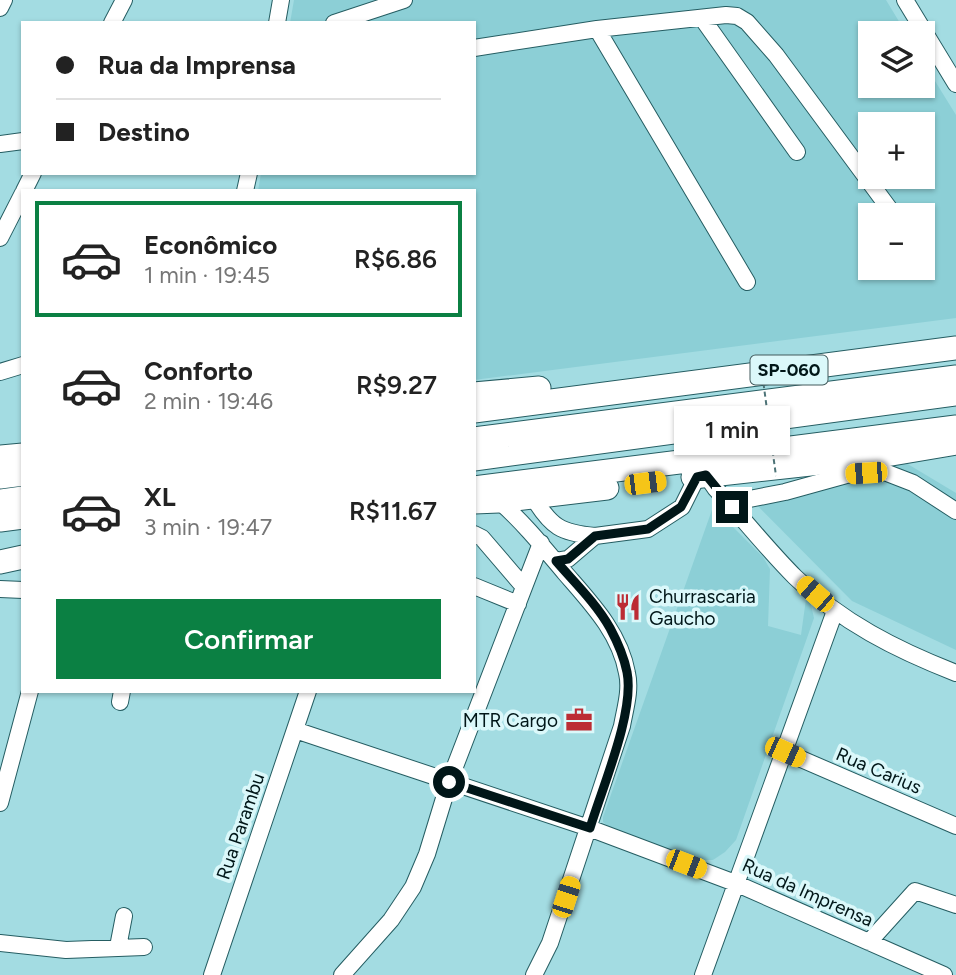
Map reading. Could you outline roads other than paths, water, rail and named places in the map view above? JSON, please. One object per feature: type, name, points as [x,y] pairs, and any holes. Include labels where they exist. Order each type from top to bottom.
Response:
[{"type":"highway","name":"SP-060","points":[[476,411],[956,348]]},
{"type":"highway","name":"SP-060","points":[[476,439],[956,377]]},
{"type":"highway","points":[[476,394],[565,387],[622,391]]},
{"type":"highway","name":"SP-060","points":[[476,459],[956,394]]},
{"type":"highway","points":[[476,425],[724,400],[757,401]]},
{"type":"highway","points":[[476,488],[956,427]]},
{"type":"highway","points":[[476,502],[530,498],[874,457],[956,443]]},
{"type":"highway","points":[[0,457],[21,455]]},
{"type":"highway","points":[[0,477],[21,474]]},
{"type":"highway","points":[[0,501],[21,498]]},
{"type":"highway","points":[[0,520],[21,517]]},
{"type":"highway","points":[[0,551],[21,547]]},
{"type":"highway","points":[[0,562],[21,557]]},
{"type":"street","points":[[0,8],[4,0]]},
{"type":"street","points":[[113,21],[124,0]]},
{"type":"street","points":[[277,21],[281,0]]},
{"type":"street","points":[[340,21],[404,0]]},
{"type":"street","points":[[905,0],[956,84]]},
{"type":"street","points":[[476,48],[597,29],[737,16],[747,22],[776,55],[885,203]]},
{"type":"street","points":[[702,18],[797,152]]},
{"type":"street","points":[[597,29],[747,282]]},
{"type":"street","points":[[0,145],[21,141]]},
{"type":"street","points":[[0,238],[21,196]]},
{"type":"street","points":[[0,372],[21,366]]},
{"type":"street","points":[[729,503],[785,492],[850,474],[882,471],[913,483],[956,511]]},
{"type":"street","points":[[523,523],[522,511],[530,498],[544,516],[568,534],[595,536],[648,529],[681,507],[702,476],[796,577],[835,611],[869,634],[956,673]]},
{"type":"street","points":[[499,501],[541,543],[608,625],[628,674],[628,699],[590,828],[550,943],[534,975]]},
{"type":"street","points":[[476,535],[482,538],[524,587]]},
{"type":"street","points":[[556,561],[568,559],[595,536]]},
{"type":"street","points":[[342,975],[391,920],[413,887],[427,855],[449,782],[541,543]]},
{"type":"street","points":[[476,587],[518,604]]},
{"type":"street","points":[[0,589],[21,590]]},
{"type":"street","points":[[703,975],[835,611]]},
{"type":"street","points":[[0,803],[29,693]]},
{"type":"street","name":"Rua Parambu","points":[[212,975],[307,693]]},
{"type":"street","name":"Rua da Imprensa","points":[[295,730],[590,828],[735,883],[944,975]]},
{"type":"street","name":"Rua Carius","points":[[785,752],[956,826]]},
{"type":"street","points":[[869,942],[915,891],[956,905]]},
{"type":"street","points":[[118,947],[124,916]]},
{"type":"street","points":[[0,943],[66,950],[144,947]]},
{"type":"place","name":"Churrascaria Gaucho","points":[[628,607]]},
{"type":"place","name":"MTR Cargo","points":[[579,720]]}]
